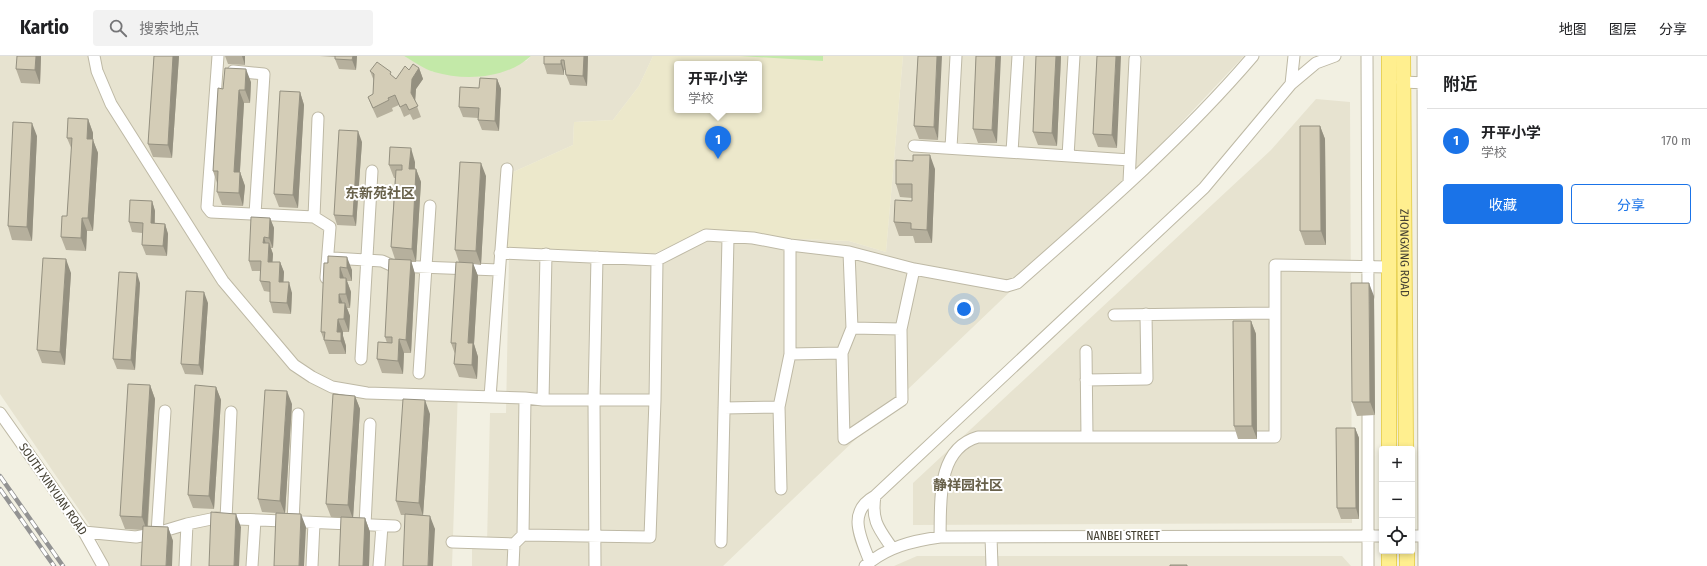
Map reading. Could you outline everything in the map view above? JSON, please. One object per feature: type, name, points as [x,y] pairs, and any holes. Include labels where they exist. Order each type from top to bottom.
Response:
[{"type":"main road","name":"ZHONGXING ROAD","points":[[1388,56],[1389,446]]},
{"type":"main road","name":"ZHONGXING ROAD","points":[[1402,56],[1406,446]]},
{"type":"main road","points":[[1389,554],[1389,566]]},
{"type":"main road","points":[[1407,554],[1407,566]]},
{"type":"street","points":[[94,56],[98,71],[111,104],[223,281],[294,365],[312,377],[332,387],[366,393],[525,398],[543,400],[655,400]]},
{"type":"street","points":[[218,56],[207,207],[211,212],[314,217],[330,227],[325,288]]},
{"type":"street","points":[[951,148],[956,56]]},
{"type":"street","points":[[1012,152],[1018,56]]},
{"type":"street","points":[[1068,156],[1074,56]]},
{"type":"street","points":[[500,253],[657,260],[706,235],[728,238],[753,238],[790,245],[849,252],[914,269],[1007,286],[1017,283],[1114,198],[1207,108],[1253,56]]},
{"type":"street","points":[[1292,84],[1294,56]]},
{"type":"street","points":[[867,564],[857,522],[858,512],[865,501],[875,496],[1204,188],[1292,84],[1316,63],[1335,56]]},
{"type":"street","points":[[1367,56],[1368,309]]},
{"type":"street","points":[[1422,56],[1425,82],[1426,536],[1424,566]]},
{"type":"street","points":[[1129,182],[1135,59]]},
{"type":"street","points":[[217,70],[264,74],[255,214]]},
{"type":"street","points":[[1402,82],[1425,82]]},
{"type":"street","points":[[314,217],[318,118]]},
{"type":"street","points":[[914,146],[1130,160]]},
{"type":"street","points":[[490,397],[507,169]]},
{"type":"street","points":[[361,360],[372,171]]},
{"type":"street","points":[[419,373],[430,206]]},
{"type":"street","points":[[721,542],[728,238]]},
{"type":"street","points":[[781,489],[779,407],[790,354],[790,245]]},
{"type":"street","points":[[849,252],[852,328],[842,353],[844,439],[902,400],[901,329],[914,269]]},
{"type":"street","points":[[543,400],[546,254]]},
{"type":"street","points":[[327,257],[382,261],[393,266],[499,270]]},
{"type":"street","points":[[595,566],[594,400],[597,257]]},
{"type":"street","points":[[523,535],[650,537],[655,400],[657,260]]},
{"type":"street","points":[[940,537],[941,495],[943,480],[951,457],[963,443],[978,437],[1275,437],[1275,265],[1389,267]]},
{"type":"street","points":[[1114,314],[1275,313]]},
{"type":"street","points":[[1086,380],[1147,379],[1146,314]]},
{"type":"street","points":[[852,328],[901,329]]},
{"type":"street","points":[[1086,351],[1087,437]]},
{"type":"street","points":[[790,354],[842,353]]},
{"type":"street","points":[[1368,387],[1368,566]]},
{"type":"street","points":[[513,566],[514,544],[523,535],[525,398]]},
{"type":"street","points":[[724,408],[779,407]]},
{"type":"street","points":[[157,533],[165,411]]},
{"type":"street","points":[[226,518],[231,412]]},
{"type":"street","name":"SOUTH XINYUAN ROAD","points":[[0,413],[84,532],[103,566]]},
{"type":"street","points":[[293,522],[298,414]]},
{"type":"street","points":[[365,525],[370,424]]},
{"type":"street","points":[[875,496],[873,514],[875,522],[892,548]]},
{"type":"street","points":[[84,532],[136,537],[216,518],[395,526]]},
{"type":"street","points":[[252,566],[255,520]]},
{"type":"street","points":[[312,566],[314,523]]},
{"type":"street","points":[[185,566],[187,524]]},
{"type":"street","points":[[379,566],[382,526]]},
{"type":"street","name":"NANBEI STREET","points":[[867,564],[892,548],[914,541],[940,537],[1379,536]]},
{"type":"street","points":[[1415,536],[1426,536]]},
{"type":"street","points":[[992,537],[992,566]]},
{"type":"street","points":[[452,542],[514,544]]},
{"type":"shaded area","points":[[0,56],[404,56],[433,72],[526,61],[531,56],[653,56],[639,86],[613,120],[574,122],[573,145],[511,173],[497,392],[458,389],[452,566],[109,566],[91,527],[0,394]]},
{"type":"shaded area","points":[[653,56],[903,56],[886,252],[849,241],[696,235],[653,254],[506,248],[511,173],[573,145],[574,122],[613,120],[639,86]]},
{"type":"shaded area","points":[[903,56],[1244,56],[1134,173],[723,566],[472,566],[472,544],[487,544],[490,413],[506,413],[509,258],[663,264],[696,235],[849,241],[886,252]]},
{"type":"shaded area","points":[[1316,99],[1350,102],[1352,523],[913,525],[913,483],[1271,150]]},
{"type":"shaded area","points":[[917,556],[1342,556],[1351,566],[894,566]]},
{"type":"green space","points":[[404,56],[531,56],[521,64],[497,74],[459,77],[434,72],[422,67]]},
{"type":"green space","points":[[740,56],[823,56],[823,61]]},
{"type":"building","points":[[17,56],[36,56],[35,70],[16,69]]},
{"type":"building","points":[[154,56],[173,56],[168,145],[148,144]]},
{"type":"building","points":[[335,56],[353,56],[352,60],[335,59]]},
{"type":"building","points":[[544,56],[584,56],[583,76],[566,75],[564,60],[561,60],[561,64],[544,64]]},
{"type":"building","points":[[918,56],[937,56],[934,127],[914,126]]},
{"type":"building","points":[[976,56],[996,56],[992,130],[973,129]]},
{"type":"building","points":[[1036,56],[1056,56],[1052,133],[1033,132]]},
{"type":"building","points":[[1097,56],[1116,56],[1112,135],[1093,134]]},
{"type":"building","points":[[377,62],[391,72],[390,74],[396,79],[405,66],[409,70],[413,64],[419,68],[412,79],[411,93],[418,106],[409,110],[406,104],[400,107],[395,95],[388,98],[389,100],[373,108],[368,97],[373,94],[374,74],[370,71]]},
{"type":"building","points":[[225,68],[246,69],[245,90],[239,90],[234,172],[240,172],[239,193],[217,192],[218,171],[213,171],[218,88],[223,89]]},
{"type":"building","points":[[480,78],[497,79],[495,121],[478,120],[479,108],[459,107],[460,87],[479,88]]},
{"type":"building","points":[[280,91],[300,92],[293,195],[274,194]]},
{"type":"building","points":[[68,118],[88,119],[87,139],[93,139],[88,218],[82,218],[81,238],[61,237],[62,216],[67,216],[72,138],[67,138]]},
{"type":"building","points":[[13,122],[32,123],[27,227],[8,226]]},
{"type":"building","points":[[1300,126],[1320,126],[1321,231],[1300,231]]},
{"type":"building","points":[[339,130],[358,131],[353,216],[334,215]]},
{"type":"building","points":[[390,147],[411,148],[409,169],[416,169],[412,249],[391,247],[396,170],[402,170],[402,165],[389,165]]},
{"type":"building","points":[[913,155],[930,155],[927,230],[911,229],[911,223],[894,222],[895,200],[912,201],[912,184],[896,184],[896,160],[913,161]]},
{"type":"building","points":[[460,162],[481,163],[476,251],[455,250]]},
{"type":"building","points":[[130,200],[152,201],[151,223],[165,224],[163,246],[142,245],[143,223],[129,222]]},
{"type":"building","points":[[251,217],[270,218],[269,238],[264,237],[263,243],[269,243],[268,262],[280,262],[279,282],[289,282],[287,303],[270,302],[270,282],[260,281],[261,261],[249,261]]},
{"type":"building","points":[[328,256],[347,257],[347,268],[340,267],[340,278],[346,278],[346,294],[339,294],[339,303],[345,303],[344,319],[338,319],[337,332],[341,332],[341,341],[324,340],[325,332],[321,332],[324,263],[328,263]]},
{"type":"building","points":[[43,258],[66,259],[60,352],[37,350]]},
{"type":"building","points":[[389,259],[411,260],[406,340],[399,339],[398,361],[377,359],[378,342],[392,343],[392,337],[385,337]]},
{"type":"building","points":[[456,262],[473,263],[468,343],[473,343],[472,365],[454,364],[456,343],[451,343]]},
{"type":"building","points":[[119,272],[137,273],[131,360],[113,359]]},
{"type":"building","points":[[1351,283],[1369,283],[1370,402],[1352,402]]},
{"type":"building","points":[[186,291],[204,292],[199,365],[181,364]]},
{"type":"building","points":[[1233,321],[1251,321],[1252,426],[1234,426]]},
{"type":"building","points":[[128,384],[150,385],[142,517],[120,516]]},
{"type":"building","points":[[195,385],[216,387],[209,496],[188,495]]},
{"type":"building","points":[[265,390],[287,391],[280,501],[258,499]]},
{"type":"building","points":[[333,394],[355,396],[348,505],[326,504]]},
{"type":"building","points":[[403,399],[425,400],[419,503],[396,501]]},
{"type":"building","points":[[1336,428],[1355,428],[1356,508],[1337,508]]},
{"type":"building","points":[[211,512],[236,514],[234,566],[209,566]]},
{"type":"building","points":[[276,513],[301,514],[299,566],[274,566]]},
{"type":"building","points":[[405,514],[430,516],[428,566],[403,566]]},
{"type":"building","points":[[341,517],[365,518],[363,566],[339,566]]},
{"type":"building","points":[[143,526],[168,527],[166,566],[141,566]]},
{"type":"building","points":[[1187,565],[1187,566],[1170,566]]},
{"type":"railway","points":[[0,476],[63,566]]},
{"type":"railway","points":[[0,489],[54,566]]},
{"type":"place","name":"开平小学","points":[[718,159]]},
{"type":"district","name":"东新苑社区","points":[[380,193]]},
{"type":"district","name":"静祥园社区","points":[[968,485]]}]
